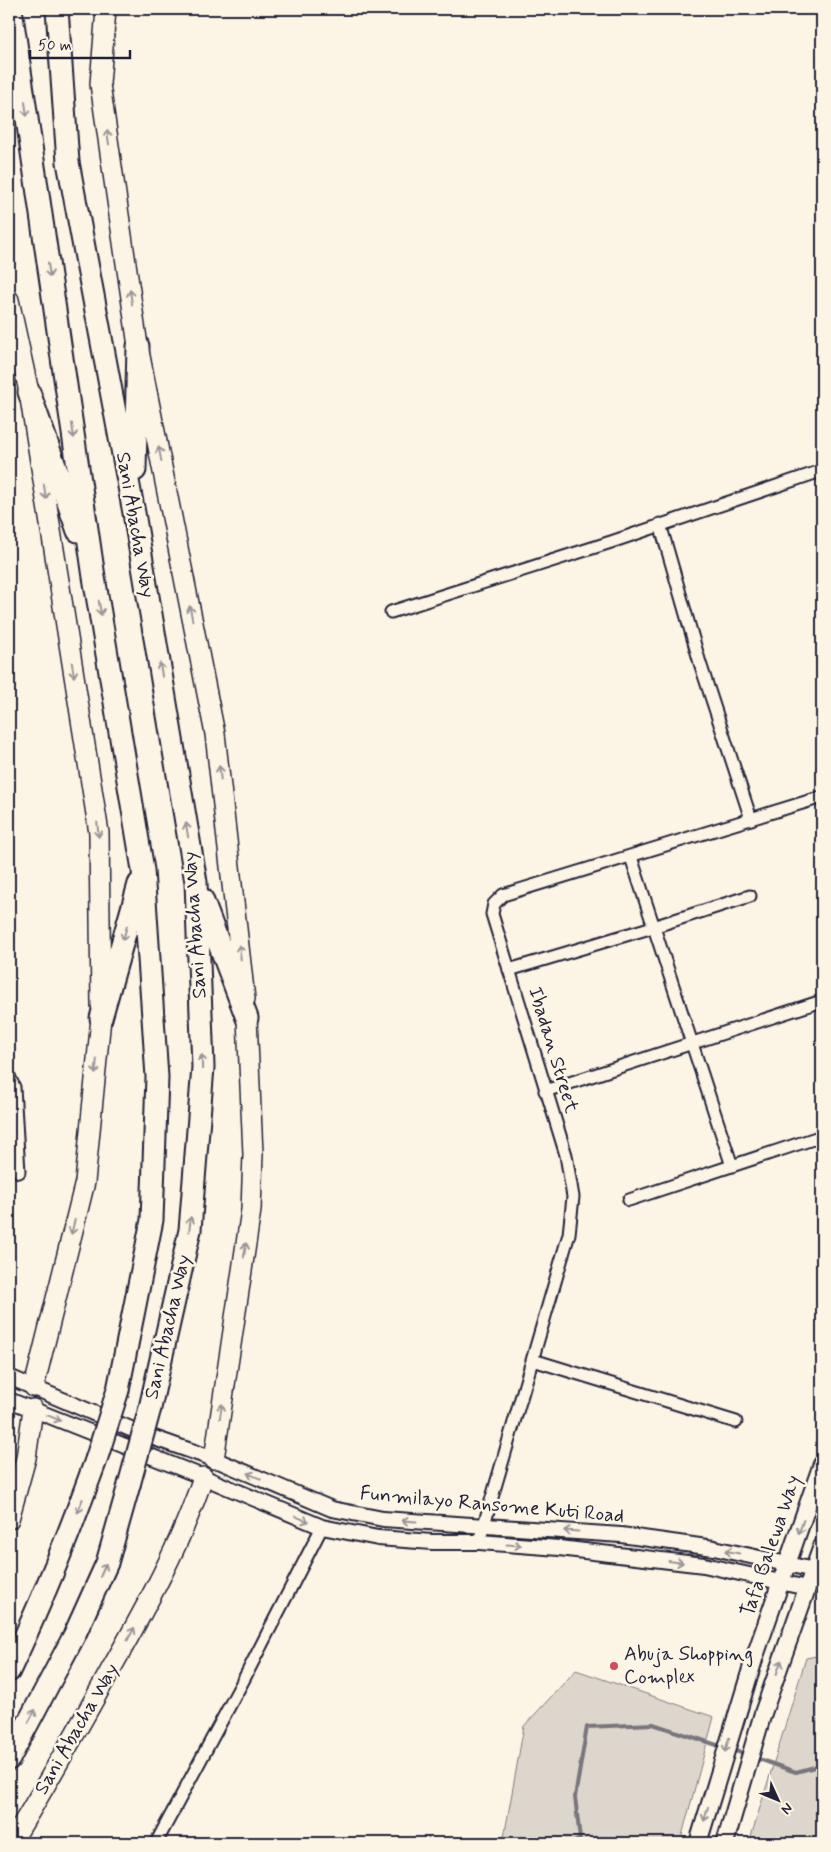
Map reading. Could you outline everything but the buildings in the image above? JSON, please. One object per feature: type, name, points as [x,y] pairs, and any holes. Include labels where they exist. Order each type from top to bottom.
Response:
[{"type":"highway","name":"Sani Abacha Way","points":[[9,1671],[35,1617],[67,1541],[96,1460],[118,1390],[152,1220],[157,1076],[143,870],[94,577],[11,9]]},
{"type":"highway","name":"Sani Abacha Way","points":[[9,1759],[74,1636],[106,1563],[129,1486],[150,1408],[191,1220],[203,1067],[196,882],[134,513],[68,162],[57,9]]},
{"type":"highway","points":[[134,513],[138,346]]},
{"type":"highway","points":[[29,392],[94,577]]},
{"type":"highway","points":[[101,1018],[143,870]]},
{"type":"highway","points":[[196,882],[247,1018]]},
{"type":"main road","points":[[106,9],[100,84],[138,346],[216,734],[247,1018],[253,1154],[252,1210],[214,1459]]},
{"type":"main road","points":[[9,300],[29,392],[99,833],[101,1018],[84,1182],[34,1387]]},
{"type":"main road","points":[[9,1519],[26,1458],[33,1409]]},
{"type":"main road","name":"Tafa Balewa Way","points":[[698,1843],[754,1656],[789,1563],[822,1464]]},
{"type":"main road","name":"Sani Abacha Way","points":[[11,1843],[50,1778],[140,1618],[192,1511],[203,1477]]},
{"type":"main road","points":[[725,1843],[763,1713],[822,1546]]},
{"type":"street","points":[[391,612],[611,542],[821,471]]},
{"type":"street","points":[[660,524],[700,663],[750,819]]},
{"type":"street","name":"Ibadan Street","points":[[479,1542],[569,1234],[573,1197],[566,1155],[492,914],[494,904],[503,896],[822,797]]},
{"type":"street","points":[[631,857],[732,1166]]},
{"type":"street","points":[[508,970],[750,896]]},
{"type":"street","points":[[546,1091],[692,1045],[822,1001]]},
{"type":"street","points":[[9,1076],[14,1087],[19,1172]]},
{"type":"street","points":[[629,1200],[822,1136]]},
{"type":"street","points":[[533,1360],[736,1422]]},
{"type":"street","name":"Funmilayo Ransome Kuti Road","points":[[9,1377],[140,1433],[214,1459],[332,1509],[383,1519],[621,1535],[714,1548],[814,1570]]},
{"type":"street","name":"Funmilayo Ransome Kuti Road","points":[[9,1400],[203,1477],[322,1527],[378,1538],[432,1542],[479,1542],[559,1548],[704,1565],[807,1588]]},
{"type":"street","points":[[156,1843],[244,1679],[322,1527]]},
{"type":"shaded area","points":[[822,1655],[822,1843],[749,1843],[806,1658]]},
{"type":"shaded area","points":[[576,1670],[714,1717],[680,1843],[503,1843],[524,1726]]},
{"type":"waterway","points":[[572,1843],[580,1839],[575,1797],[587,1727],[653,1724],[723,1747]]},
{"type":"waterway","points":[[730,1749],[747,1755]]},
{"type":"waterway","points":[[753,1757],[796,1772],[822,1765]]},
{"type":"place","name":"Abuja Shopping Complex","points":[[614,1666]]}]
